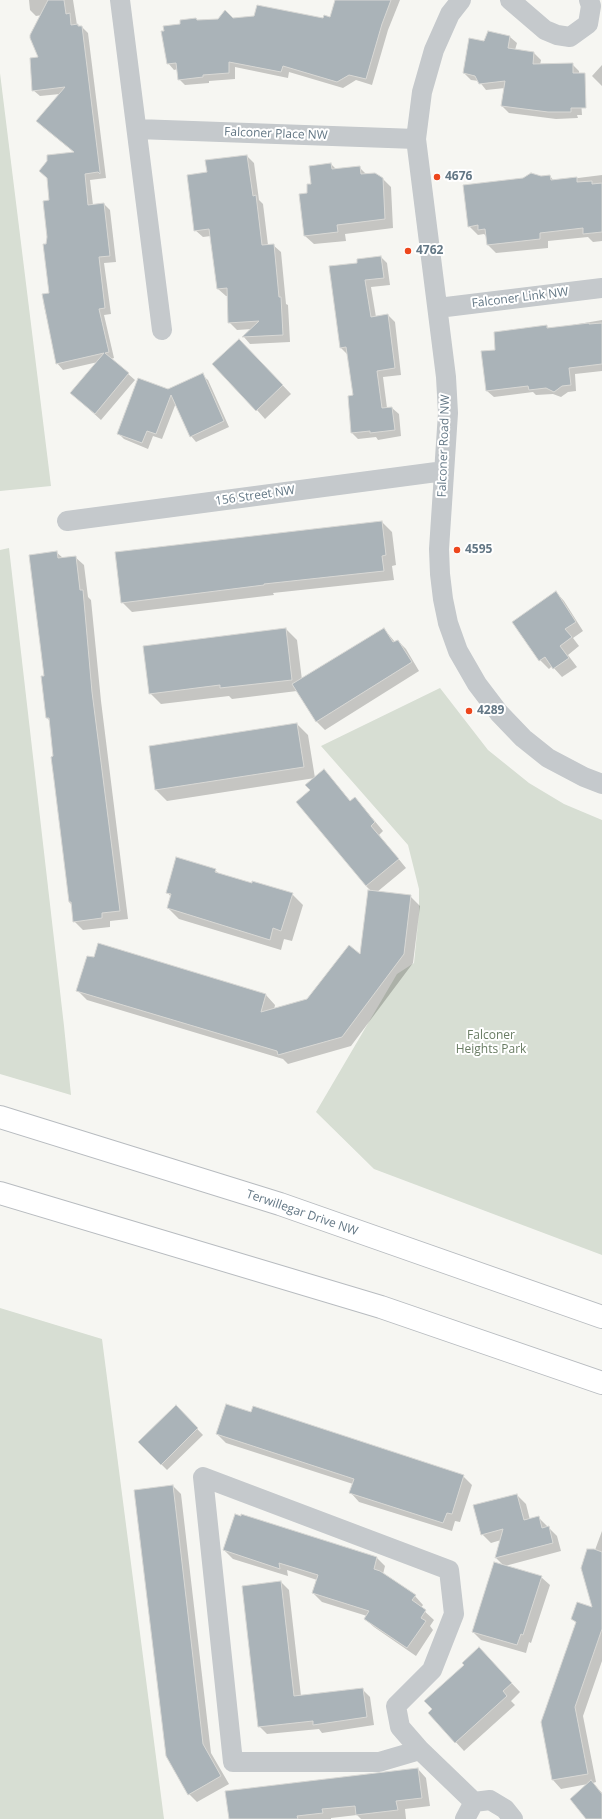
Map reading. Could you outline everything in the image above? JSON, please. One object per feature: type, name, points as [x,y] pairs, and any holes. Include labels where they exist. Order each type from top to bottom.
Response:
[{"type":"main road","name":"Terwillegar Drive NW","points":[[0,1117],[280,1204],[602,1317]]},
{"type":"main road","points":[[0,1193],[381,1307],[602,1383]]},
{"type":"street","points":[[120,0],[162,330]]},
{"type":"street","name":"Falconer Road NW","points":[[460,0],[450,14],[434,50],[422,92],[416,139],[446,377],[448,413],[439,549],[440,574],[448,623],[458,651],[477,684],[494,707],[523,738],[548,758],[584,777],[602,784]]},
{"type":"street","points":[[510,0],[545,30],[557,35],[570,37],[588,24],[591,6],[589,0]]},
{"type":"street","name":"Falconer Place NW","points":[[136,129],[416,139]]},
{"type":"street","name":"Falconer Link NW","points":[[438,308],[602,288]]},
{"type":"street","name":"156 Street NW","points":[[67,521],[444,471]]},
{"type":"street","points":[[420,1750],[379,1762],[232,1762],[203,1477],[449,1570],[454,1614],[432,1670],[396,1706],[400,1727],[420,1750],[470,1811],[490,1800],[505,1809],[513,1819]]},
{"type":"green space","points":[[0,73],[51,486],[0,491]]},
{"type":"green space","points":[[9,548],[71,1095],[0,1074],[0,550]]},
{"type":"green space","name":"Falconer Heights Park","points":[[440,688],[488,750],[529,783],[564,804],[602,820],[602,1255],[374,1169],[316,1112],[397,974],[414,963],[419,913],[419,889],[408,845],[321,746]]},
{"type":"green space","points":[[0,1308],[102,1339],[164,1819],[0,1819]]},
{"type":"building","points":[[48,0],[64,0],[66,14],[70,13],[71,25],[78,24],[78,26],[82,26],[100,172],[100,174],[98,172],[85,174],[88,205],[104,203],[110,256],[99,257],[105,308],[99,309],[109,352],[105,353],[129,373],[95,414],[70,393],[104,353],[56,364],[42,294],[49,293],[43,244],[46,244],[47,237],[43,201],[49,200],[47,178],[39,171],[47,161],[47,155],[74,152],[36,121],[65,87],[32,91],[30,58],[38,57],[30,35]]},
{"type":"building","points":[[335,0],[391,0],[382,24],[366,79],[349,75],[337,82],[283,66],[281,72],[229,62],[229,73],[203,75],[203,77],[178,80],[176,63],[167,64],[161,31],[164,31],[163,26],[180,24],[180,20],[196,18],[197,20],[218,19],[225,10],[233,18],[254,16],[257,5],[323,18],[324,15],[330,17]]},
{"type":"building","points":[[488,31],[510,36],[508,48],[534,52],[533,64],[573,63],[573,73],[585,73],[586,108],[571,108],[571,112],[548,112],[501,106],[505,81],[479,84],[475,76],[463,73],[469,38],[484,41]]},
{"type":"building","points":[[247,155],[253,196],[256,195],[262,245],[274,244],[279,297],[281,297],[283,335],[242,337],[259,321],[228,323],[227,288],[217,289],[209,229],[194,231],[187,175],[207,172],[205,160]]},
{"type":"building","points":[[331,163],[332,169],[360,166],[361,174],[375,173],[383,178],[385,219],[337,225],[338,232],[304,236],[299,194],[307,193],[307,184],[311,184],[309,166]]},
{"type":"building","points":[[531,173],[541,176],[550,175],[551,180],[577,177],[577,182],[592,181],[592,184],[602,183],[602,232],[583,234],[583,228],[540,233],[540,239],[487,245],[485,229],[478,230],[478,225],[468,227],[463,185],[523,178]]},
{"type":"building","points":[[381,256],[384,278],[365,280],[371,317],[388,314],[395,368],[377,371],[382,408],[392,407],[395,430],[370,433],[370,431],[351,433],[348,396],[353,395],[346,347],[340,348],[329,266],[357,263],[357,259]]},
{"type":"building","points":[[602,323],[602,364],[569,368],[571,385],[562,386],[554,392],[546,388],[529,390],[528,386],[486,391],[481,351],[495,350],[494,332],[547,325],[547,328]]},
{"type":"building","points":[[239,339],[283,385],[256,411],[212,364]]},
{"type":"building","points":[[203,373],[224,421],[190,437],[171,395],[156,434],[147,431],[142,443],[117,434],[138,378],[168,389]]},
{"type":"building","points":[[382,521],[386,555],[382,556],[384,571],[264,584],[121,603],[115,552]]},
{"type":"building","points":[[57,551],[58,558],[76,556],[80,590],[83,590],[92,692],[120,911],[102,913],[102,918],[73,922],[71,902],[69,902],[51,757],[53,756],[49,718],[46,718],[41,676],[44,676],[29,555]]},
{"type":"building","points":[[556,591],[576,622],[565,629],[572,637],[560,646],[569,658],[553,669],[545,657],[539,661],[512,622]]},
{"type":"building","points":[[286,628],[292,680],[220,688],[220,685],[149,694],[143,646]]},
{"type":"building","points":[[384,628],[393,642],[398,640],[412,662],[316,722],[292,684]]},
{"type":"building","points":[[297,723],[304,767],[155,790],[149,746]]},
{"type":"building","points":[[324,769],[350,801],[355,797],[375,822],[371,826],[399,859],[366,886],[296,802],[310,790],[305,785]]},
{"type":"building","points":[[176,857],[216,869],[215,872],[293,893],[281,931],[273,928],[270,940],[167,908],[171,894],[166,893]]},
{"type":"building","points":[[368,890],[411,895],[404,954],[342,1037],[278,1055],[277,1051],[76,991],[87,956],[94,957],[98,943],[266,994],[261,1012],[307,999],[349,945],[360,954]]},
{"type":"building","points":[[226,1404],[251,1412],[253,1406],[464,1475],[452,1514],[447,1513],[443,1523],[349,1493],[354,1479],[216,1434]]},
{"type":"building","points":[[176,1405],[198,1428],[161,1465],[138,1442]]},
{"type":"building","points":[[173,1485],[203,1744],[221,1776],[188,1795],[166,1756],[134,1490]]},
{"type":"building","points":[[517,1494],[524,1520],[539,1516],[542,1528],[549,1526],[553,1543],[495,1558],[503,1529],[481,1535],[473,1505]]},
{"type":"building","points":[[235,1514],[241,1516],[241,1514],[377,1557],[374,1569],[380,1571],[416,1595],[412,1600],[426,1610],[421,1618],[426,1621],[407,1648],[364,1619],[369,1611],[312,1593],[318,1575],[279,1563],[280,1569],[223,1550]]},
{"type":"building","points":[[587,1549],[594,1549],[602,1552],[602,1629],[575,1707],[588,1774],[552,1780],[541,1722],[576,1622],[571,1619],[577,1602],[592,1607],[581,1568]]},
{"type":"building","points":[[494,1562],[542,1576],[523,1635],[521,1634],[517,1645],[472,1632]]},
{"type":"building","points":[[281,1581],[294,1696],[363,1688],[367,1717],[313,1725],[313,1721],[258,1727],[242,1586]]},
{"type":"building","points":[[479,1647],[512,1683],[503,1691],[507,1696],[455,1743],[428,1713],[432,1709],[424,1701],[464,1665],[462,1663]]},
{"type":"building","points":[[418,1768],[422,1798],[396,1801],[398,1810],[356,1815],[355,1806],[322,1809],[323,1813],[297,1816],[298,1819],[229,1819],[225,1791]]},
{"type":"building","points":[[591,1780],[602,1794],[602,1819],[586,1819],[570,1799]]},
{"type":"place","name":"4676","points":[[437,177]]},
{"type":"place","name":"4762","points":[[408,251]]},
{"type":"place","name":"4595","points":[[457,550]]},
{"type":"place","name":"4289","points":[[469,711]]}]
